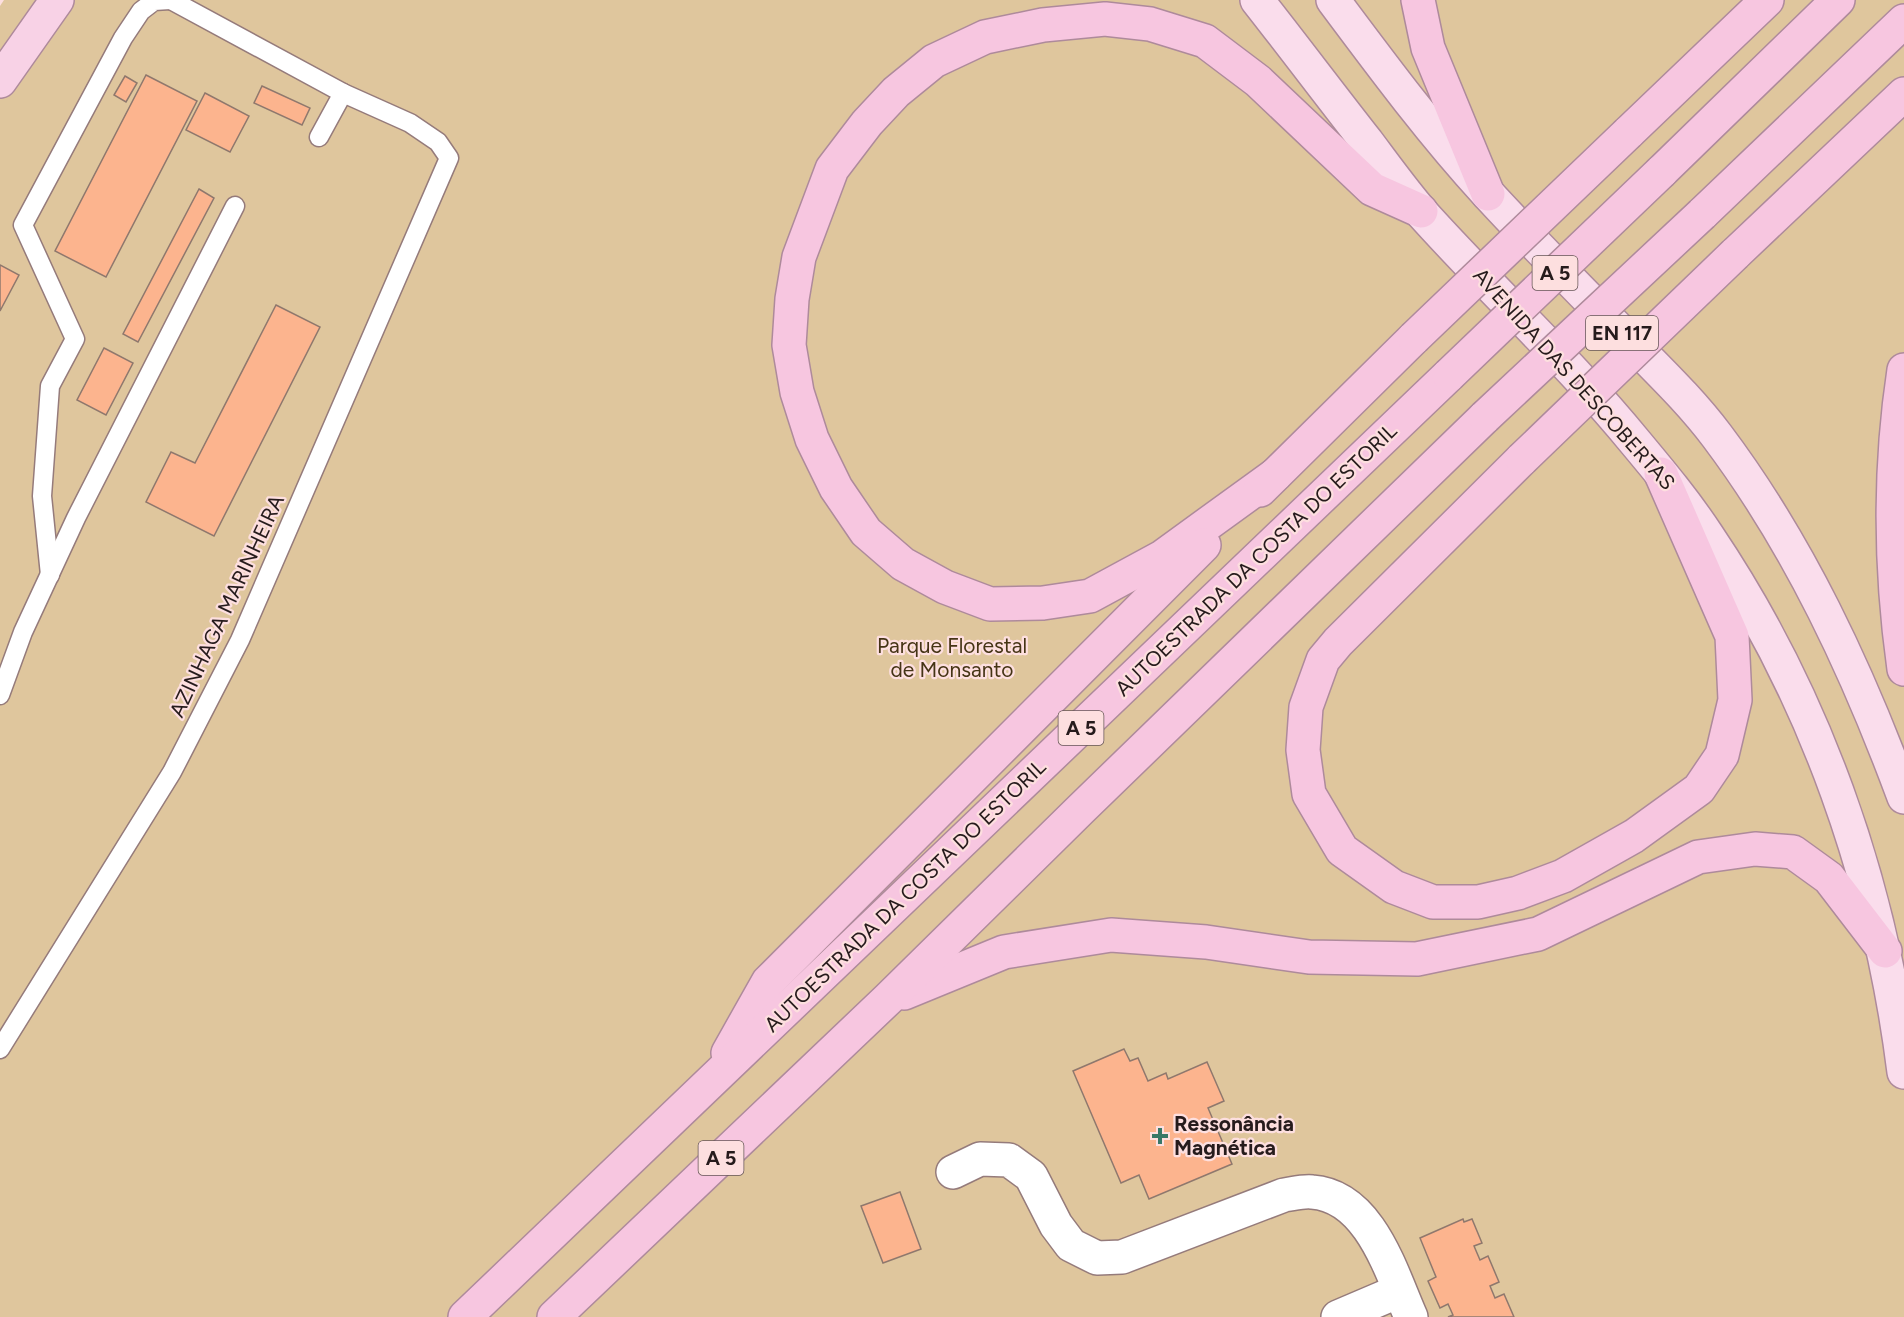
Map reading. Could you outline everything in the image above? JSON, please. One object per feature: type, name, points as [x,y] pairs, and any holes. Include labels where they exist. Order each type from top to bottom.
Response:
[{"type":"highway","points":[[0,81],[57,0]]},
{"type":"highway","points":[[1418,0],[1428,48],[1488,194]]},
{"type":"highway","points":[[713,1081],[768,982],[1414,338],[1767,0]]},
{"type":"highway","name":"AUTOESTRADA DA COSTA DO ESTORIL","points":[[465,1317],[1838,0]]},
{"type":"highway","points":[[1275,475],[1162,557],[1090,596],[1043,603],[990,604],[945,587],[903,564],[866,532],[836,488],[812,439],[797,392],[789,345],[792,299],[799,257],[832,169],[867,123],[896,92],[934,61],[985,38],[1043,25],[1105,19],[1150,24],[1205,41],[1258,81],[1372,189],[1421,211]]},
{"type":"highway","name":"A 5","points":[[554,1317],[888,999],[1485,417],[1904,21]]},
{"type":"highway","points":[[1661,474],[1732,636],[1735,700],[1722,755],[1699,789],[1634,836],[1563,876],[1518,893],[1478,902],[1433,902],[1394,887],[1342,850],[1309,794],[1303,750],[1306,706],[1323,660],[1338,642],[1522,459],[1904,94]]},
{"type":"highway","points":[[1904,370],[1892,484],[1893,556],[1904,669]]},
{"type":"highway","points":[[888,999],[1004,952],[1111,935],[1206,942],[1310,957],[1417,959],[1538,934],[1698,858],[1755,849],[1793,852],[1829,878],[1885,951]]},
{"type":"main road","name":"AVENIDA DAS DESCOBERTAS","points":[[1257,0],[1421,211],[1635,441],[1712,542],[1750,603],[1785,669],[1827,762],[1861,858],[1885,951],[1904,1072]]},
{"type":"main road","name":"EN 117","points":[[1333,0],[1423,121],[1488,194],[1683,394],[1717,436],[1790,547],[1835,633],[1877,724],[1904,797]]},
{"type":"street","points":[[953,1172],[980,1159],[1009,1160],[1031,1176],[1056,1225],[1071,1245],[1097,1258],[1122,1257],[1284,1195],[1311,1192],[1336,1198],[1357,1214],[1374,1234],[1405,1304],[1338,1317]]},
{"type":"lane","points":[[50,575],[42,496],[50,386],[75,339],[23,225],[123,38],[141,11],[154,1],[170,0],[343,93],[319,137]]},
{"type":"lane","name":"AZINHAGA MARINHEIRA","points":[[0,1049],[172,772],[240,640],[449,158],[438,142],[410,123],[343,93]]},
{"type":"lane","points":[[0,695],[23,632],[76,518],[236,206]]},
{"type":"green space","name":"Parque Florestal de Monsanto","points":[[4,0],[1904,0],[1904,1317],[0,1317],[0,6]]},
{"type":"building","points":[[146,75],[197,101],[106,277],[55,251]]},
{"type":"building","points":[[125,76],[137,83],[126,102],[114,95]]},
{"type":"building","points":[[262,86],[310,108],[302,125],[254,103]]},
{"type":"building","points":[[205,93],[249,116],[230,152],[186,130]]},
{"type":"building","points":[[199,189],[214,198],[138,342],[123,334]]},
{"type":"building","points":[[0,265],[19,275],[0,311]]},
{"type":"building","points":[[276,305],[320,327],[214,536],[146,502],[171,452],[195,463]]},
{"type":"building","points":[[104,348],[133,363],[106,415],[77,400]]},
{"type":"building","name":"Ressonância Magnética","points":[[1124,1049],[1130,1061],[1138,1058],[1148,1081],[1166,1073],[1168,1079],[1207,1062],[1224,1101],[1208,1108],[1232,1164],[1149,1199],[1139,1175],[1121,1183],[1073,1071]]},
{"type":"building","points":[[900,1192],[921,1249],[883,1263],[861,1206]]},
{"type":"building","points":[[1463,1219],[1464,1222],[1472,1219],[1482,1243],[1474,1246],[1480,1260],[1488,1256],[1499,1282],[1490,1286],[1495,1298],[1504,1294],[1514,1317],[1448,1317],[1453,1315],[1448,1304],[1440,1308],[1428,1281],[1436,1277],[1420,1238]]},
{"type":"place","name":"Ressonância Magnética","points":[[1160,1136]]}]
